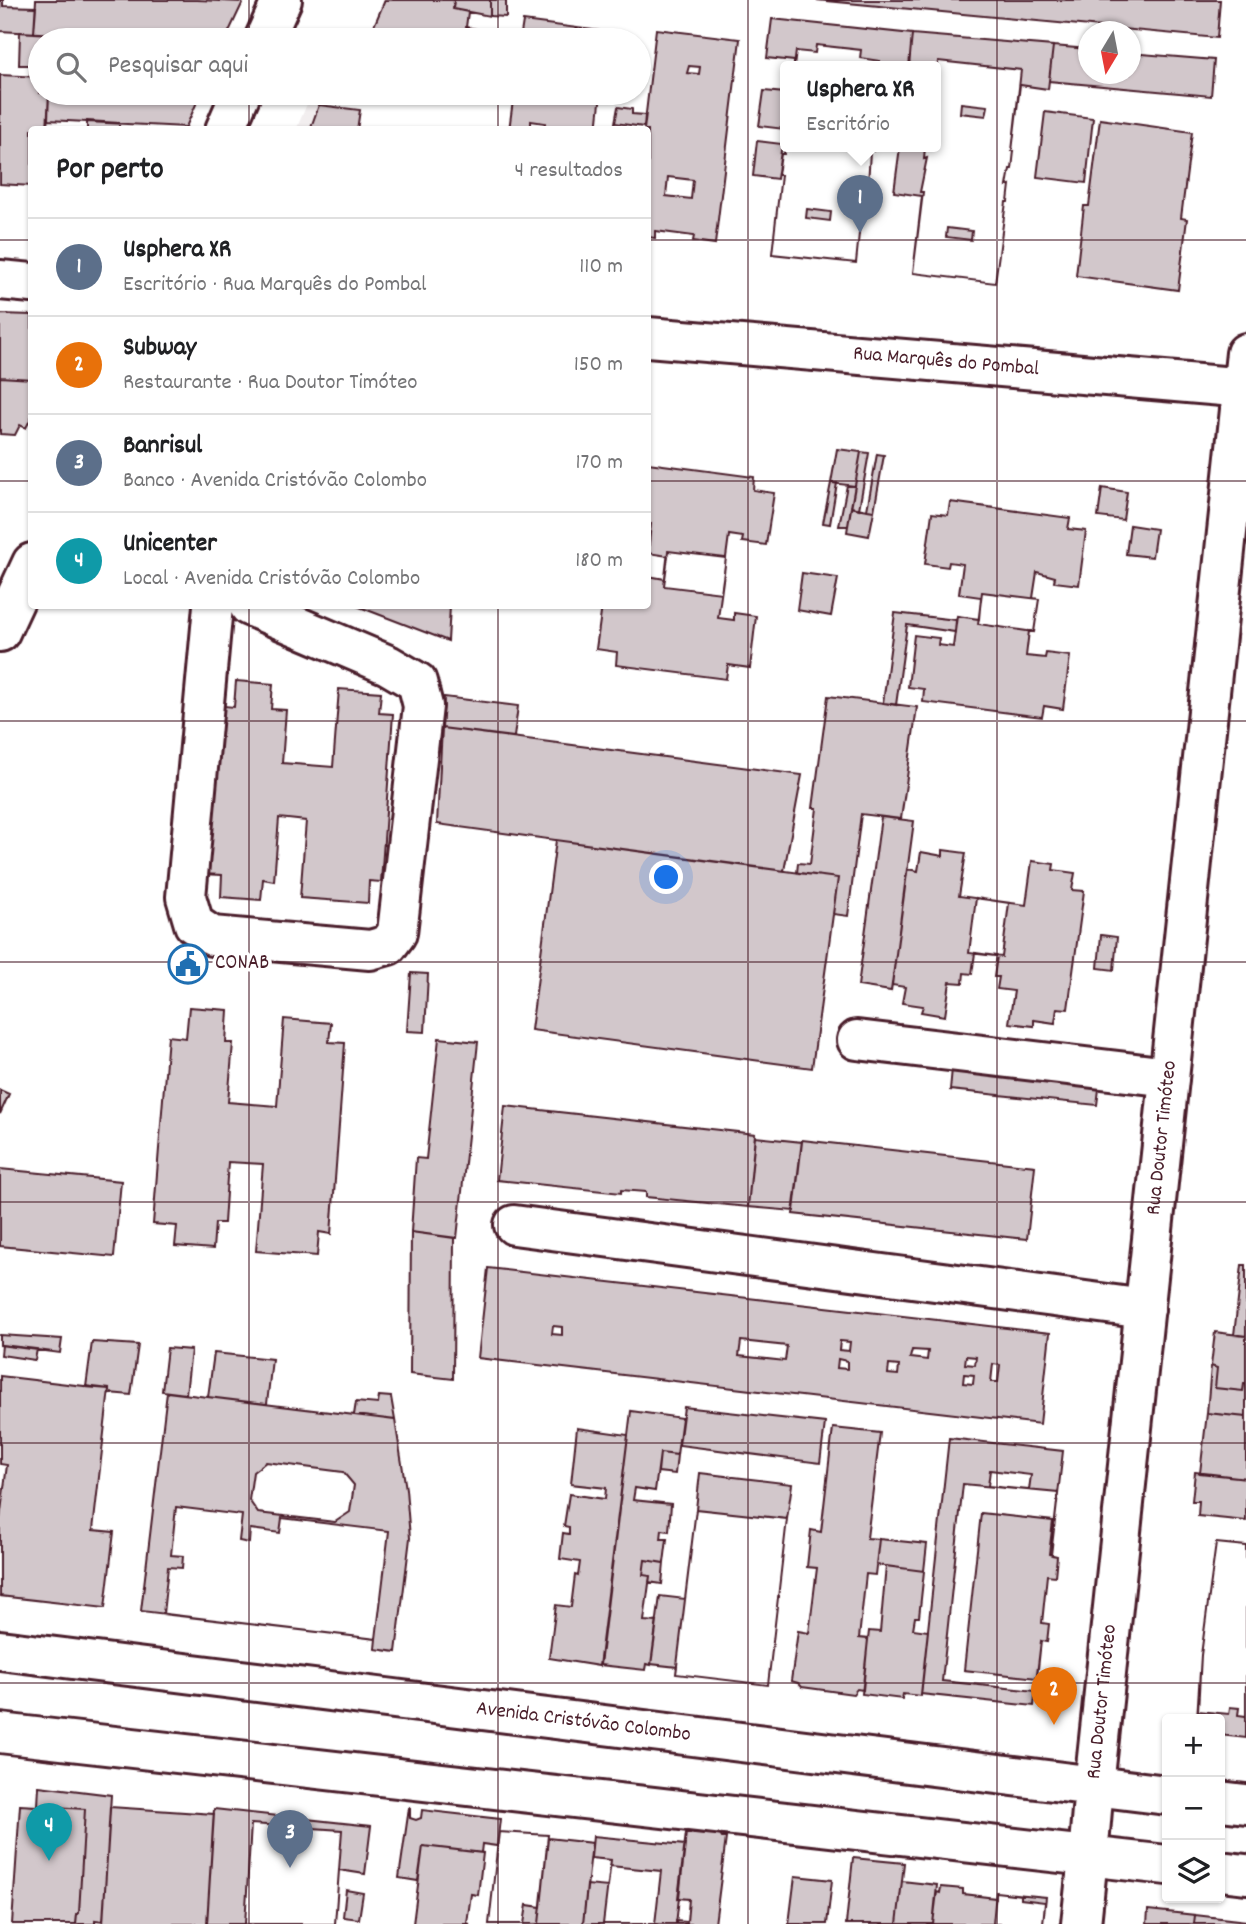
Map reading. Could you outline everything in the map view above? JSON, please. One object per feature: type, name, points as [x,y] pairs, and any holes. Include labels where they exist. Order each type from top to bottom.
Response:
[{"type":"main road","points":[[269,28],[282,0]]},
{"type":"main road","points":[[227,126],[236,105]]},
{"type":"main road","points":[[0,281],[28,284]]},
{"type":"main road","name":"Rua Marquês do Pombal","points":[[651,337],[1245,376]]},
{"type":"main road","name":"Rua Doutor Timóteo","points":[[1081,1924],[1245,376]]},
{"type":"main road","points":[[0,632],[28,572]]},
{"type":"main road","points":[[213,609],[186,897],[194,924],[212,936],[370,950],[388,946],[397,933],[423,706],[417,682],[388,665],[256,609]]},
{"type":"main road","points":[[857,1040],[1169,1077]]},
{"type":"main road","points":[[514,1225],[1145,1309]]},
{"type":"main road","name":"Avenida Cristóvão Colombo","points":[[0,1650],[1162,1794]]},
{"type":"main road","points":[[0,1733],[1162,1864]]},
{"type":"main road","points":[[1225,1802],[1246,1804]]},
{"type":"main road","points":[[1225,1872],[1246,1874]]},
{"type":"shaded area","points":[[307,105],[360,110],[357,126],[298,126]]},
{"type":"building","points":[[0,0],[3,0],[3,6],[36,7],[34,28],[28,28],[28,33],[0,31]]},
{"type":"building","points":[[36,0],[243,2],[231,28],[34,28]]},
{"type":"building","points":[[385,0],[454,0],[453,9],[468,12],[466,27],[472,28],[373,28]]},
{"type":"building","points":[[454,0],[490,0],[490,16],[453,9]]},
{"type":"building","points":[[490,0],[506,0],[506,17],[490,16]]},
{"type":"building","points":[[816,0],[1220,0],[1217,38],[1141,31],[1141,21],[1078,21],[1078,25]]},
{"type":"building","points":[[772,19],[912,34],[910,61],[794,61],[767,58]]},
{"type":"building","points":[[523,21],[578,28],[522,28]]},
{"type":"building","points":[[656,29],[740,39],[715,244],[693,241],[694,236],[655,231],[655,238],[651,237],[651,126],[644,126],[647,105],[651,105],[651,71]],"holes":[[[689,66],[700,67],[699,74],[687,73]],[[668,177],[693,180],[691,199],[666,196]]]},
{"type":"building","points":[[20,32],[28,32],[28,65],[19,65]]},
{"type":"building","points":[[912,34],[1053,46],[1048,89],[1020,85],[1012,169],[1007,186],[1010,185],[1008,202],[995,283],[913,273],[922,196],[894,192],[899,152],[941,152],[941,61],[910,61]]},
{"type":"building","points":[[816,45],[861,50],[860,58],[880,61],[795,61],[796,51],[815,53]]},
{"type":"building","points":[[1053,46],[1078,48],[1078,84],[1049,81]]},
{"type":"building","points":[[1141,54],[1214,60],[1211,96],[1081,84],[1141,84]]},
{"type":"building","points":[[941,61],[1021,70],[1012,169],[1007,186],[1010,185],[1008,202],[995,283],[913,273],[923,192],[920,192],[927,158],[924,159],[925,152],[941,152]],"holes":[[[961,103],[988,106],[986,116],[960,113]],[[947,228],[972,231],[971,240],[946,237]]]},
{"type":"building","points":[[0,75],[28,76],[28,105],[48,105],[47,126],[28,126],[28,186],[0,184]]},
{"type":"building","points":[[764,91],[780,93],[780,129],[759,126]]},
{"type":"building","points":[[49,105],[196,105],[186,126],[48,120]]},
{"type":"building","points":[[319,105],[360,110],[358,126],[311,126]]},
{"type":"building","points":[[512,105],[600,105],[597,126],[544,126],[545,123],[531,121],[531,126],[510,126]]},
{"type":"building","points":[[618,107],[632,109],[632,114],[645,115],[644,126],[615,123]]},
{"type":"building","points":[[1045,112],[1093,118],[1086,183],[1037,177]]},
{"type":"building","points":[[1100,119],[1192,132],[1181,218],[1187,219],[1178,290],[1076,276],[1084,206],[1089,206]]},
{"type":"building","points":[[87,121],[119,123],[119,126],[87,126]]},
{"type":"building","points":[[757,141],[780,144],[777,179],[753,176]]},
{"type":"building","points":[[870,152],[868,185],[864,184],[856,263],[772,254],[781,154]],"holes":[[[807,209],[831,212],[830,221],[806,218]]]},
{"type":"building","points":[[870,152],[868,185],[864,184],[856,263],[772,254],[781,175],[778,175],[781,154]]},
{"type":"building","points":[[0,314],[28,315],[28,379],[0,377]]},
{"type":"building","points":[[0,377],[28,379],[26,428],[20,425],[15,435],[0,434]]},
{"type":"building","points":[[837,449],[861,452],[855,486],[831,483]]},
{"type":"building","points":[[861,452],[869,453],[859,509],[851,507]]},
{"type":"building","points":[[877,454],[884,455],[874,511],[867,510]]},
{"type":"building","points":[[651,463],[754,477],[753,490],[774,493],[766,545],[742,542],[743,537],[729,535],[718,618],[734,620],[734,613],[756,616],[750,668],[728,665],[726,679],[616,665],[617,652],[596,649],[602,609],[651,609],[651,577],[665,579],[668,556],[651,553]]},
{"type":"building","points":[[831,483],[837,483],[830,524],[823,523]]},
{"type":"building","points":[[847,485],[855,486],[848,526],[839,526]]},
{"type":"building","points":[[1102,488],[1127,492],[1123,520],[1098,517]]},
{"type":"building","points":[[950,502],[1070,518],[1068,529],[1086,531],[1079,585],[1054,582],[1055,577],[1037,572],[1033,598],[1039,599],[1034,632],[1029,631],[1026,656],[1045,658],[1046,653],[1070,656],[1063,709],[1044,706],[1042,717],[923,702],[924,689],[908,687],[914,635],[939,638],[938,645],[953,647],[957,616],[979,619],[981,597],[959,594],[963,564],[949,562],[948,567],[925,564],[932,513],[948,515]]},
{"type":"building","points":[[851,507],[874,511],[869,536],[847,532]]},
{"type":"building","points":[[1130,525],[1156,529],[1152,557],[1126,554]]},
{"type":"building","points":[[668,551],[726,558],[721,593],[664,586]]},
{"type":"building","points":[[802,573],[838,578],[831,616],[797,610]]},
{"type":"building","points":[[982,592],[1039,599],[1034,632],[978,624]]},
{"type":"building","points":[[365,609],[450,609],[448,641]]},
{"type":"building","points":[[895,613],[956,620],[955,632],[907,625],[896,705],[883,703]]},
{"type":"building","points":[[236,681],[273,684],[271,709],[286,710],[282,763],[333,767],[339,689],[381,692],[379,713],[393,714],[381,882],[369,881],[368,903],[300,898],[306,821],[279,818],[274,881],[263,879],[261,900],[221,897],[222,875],[201,874],[214,705],[234,707]]},
{"type":"building","points":[[828,696],[917,707],[901,819],[861,814],[848,916],[833,914],[838,878],[797,873],[798,863],[810,864],[817,808],[813,808]]},
{"type":"building","points":[[444,697],[518,706],[514,737],[442,728]]},
{"type":"building","points":[[442,728],[802,775],[784,871],[437,824]]},
{"type":"building","points":[[881,817],[914,821],[891,991],[858,986]]},
{"type":"building","points":[[556,840],[838,878],[812,1068],[531,1030]]},
{"type":"building","points":[[943,850],[966,853],[959,896],[1026,905],[1032,861],[1054,864],[1053,870],[1075,873],[1072,890],[1084,891],[1068,1009],[1057,1008],[1055,1023],[1034,1020],[1034,1026],[1009,1023],[1014,991],[997,989],[999,977],[994,977],[997,956],[975,953],[972,974],[964,973],[963,983],[950,982],[945,1016],[921,1012],[923,1006],[902,1003],[905,987],[892,985],[907,869],[918,871],[921,852],[943,856]]},
{"type":"building","points":[[976,898],[1009,903],[1002,957],[969,953]]},
{"type":"building","points":[[1101,935],[1117,937],[1114,970],[1098,968]]},
{"type":"building","points":[[411,973],[428,974],[425,1032],[407,1031]]},
{"type":"building","points":[[189,1007],[228,1010],[226,1043],[233,1043],[228,1102],[277,1106],[284,1019],[331,1023],[329,1042],[345,1043],[331,1234],[319,1232],[317,1256],[256,1251],[263,1164],[228,1162],[224,1223],[215,1223],[213,1249],[175,1246],[177,1226],[153,1224],[168,1036],[186,1038]]},
{"type":"building","points":[[439,1038],[478,1042],[457,1238],[411,1232],[416,1158],[426,1159]]},
{"type":"building","points":[[953,1058],[1101,1073],[1097,1105],[950,1090]]},
{"type":"building","points":[[0,1090],[9,1094],[0,1114]]},
{"type":"building","points":[[505,1106],[755,1134],[748,1207],[646,1197],[646,1192],[621,1190],[621,1193],[497,1180]]},
{"type":"building","points":[[755,1137],[802,1142],[794,1211],[748,1207]]},
{"type":"building","points":[[802,1140],[1035,1166],[1027,1239],[793,1214]]},
{"type":"building","points":[[0,1169],[121,1181],[114,1257],[0,1246]]},
{"type":"building","points":[[411,1232],[454,1238],[453,1379],[410,1374]]},
{"type":"building","points":[[1242,1265],[1246,1265],[1246,1336],[1234,1335]]},
{"type":"building","points":[[488,1268],[1050,1333],[1040,1424],[478,1358]],"holes":[[[553,1326],[562,1327],[562,1335],[552,1334]],[[741,1341],[787,1346],[785,1361],[739,1356]],[[840,1341],[850,1342],[849,1351],[839,1350]],[[912,1350],[928,1351],[927,1360],[910,1358]],[[966,1356],[976,1357],[975,1365],[965,1364]],[[838,1359],[847,1361],[847,1369],[837,1368]],[[993,1364],[1000,1365],[998,1382],[991,1382]],[[889,1365],[899,1366],[898,1375],[888,1374]],[[964,1374],[974,1375],[973,1384],[963,1383]]]},
{"type":"building","points":[[1215,1332],[1246,1336],[1246,1384],[1243,1391],[1215,1388],[1217,1368],[1211,1366]]},
{"type":"building","points":[[0,1335],[62,1339],[60,1353],[0,1345]]},
{"type":"building","points":[[92,1342],[138,1345],[131,1395],[86,1387]]},
{"type":"building","points":[[2,1345],[37,1349],[35,1360],[1,1355]]},
{"type":"building","points":[[167,1348],[191,1350],[186,1394],[162,1391]]},
{"type":"building","points":[[214,1353],[272,1359],[267,1404],[208,1397]]},
{"type":"building","points":[[1211,1366],[1217,1368],[1215,1388],[1243,1391],[1246,1384],[1246,1417],[1207,1413]]},
{"type":"building","points":[[0,1376],[109,1389],[93,1530],[114,1532],[105,1608],[0,1596],[0,1519],[7,1465],[0,1464]]},
{"type":"building","points":[[167,1392],[395,1420],[406,1489],[410,1538],[396,1652],[375,1649],[376,1639],[141,1611]],"holes":[[[266,1462],[343,1472],[354,1485],[350,1512],[335,1522],[258,1513],[249,1500],[253,1472]]]},
{"type":"building","points":[[379,1396],[391,1397],[395,1420],[354,1415],[356,1402],[378,1404]]},
{"type":"building","points":[[684,1407],[825,1423],[820,1463],[679,1445]]},
{"type":"building","points":[[631,1411],[682,1418],[677,1455],[660,1453],[655,1491],[635,1488],[633,1500],[671,1504],[669,1531],[662,1530],[661,1539],[667,1539],[664,1563],[645,1560],[643,1575],[650,1576],[644,1621],[657,1622],[651,1665],[646,1664],[645,1670],[600,1665]]},
{"type":"building","points":[[1207,1413],[1246,1417],[1246,1478],[1200,1473]]},
{"type":"building","points":[[577,1428],[628,1435],[599,1666],[549,1658],[556,1605],[571,1607],[575,1575],[578,1576],[580,1562],[560,1559],[563,1533],[569,1534],[569,1527],[564,1526],[569,1494],[605,1499],[606,1488],[571,1484]]},
{"type":"building","points":[[833,1428],[880,1433],[867,1538],[879,1539],[875,1575],[866,1574],[859,1638],[868,1639],[863,1690],[857,1689],[853,1694],[802,1687],[791,1681],[798,1631],[809,1633],[817,1568],[807,1567],[811,1530],[821,1532]]},
{"type":"building","points":[[949,1438],[1063,1451],[1051,1555],[1057,1556],[1055,1576],[1047,1575],[1042,1623],[1049,1624],[1047,1642],[1041,1641],[1034,1706],[921,1694]]},
{"type":"building","points":[[660,1453],[677,1455],[675,1474],[658,1472]]},
{"type":"building","points":[[990,1470],[1031,1475],[1029,1490],[988,1486]]},
{"type":"building","points":[[1195,1472],[1246,1478],[1246,1521],[1198,1516],[1199,1501],[1192,1501]]},
{"type":"building","points":[[700,1473],[792,1484],[787,1519],[696,1509]]},
{"type":"building","points":[[963,1484],[1058,1493],[1051,1555],[1057,1556],[1055,1576],[1047,1575],[1042,1623],[1049,1624],[1047,1642],[1041,1641],[1035,1691],[942,1681]]},
{"type":"building","points":[[176,1507],[242,1515],[239,1541],[249,1543],[250,1529],[280,1533],[282,1518],[389,1531],[376,1639],[163,1614],[168,1567],[182,1568],[183,1556],[171,1555]]},
{"type":"building","points":[[696,1509],[787,1519],[768,1685],[676,1674]]},
{"type":"building","points":[[696,1509],[787,1519],[768,1685],[676,1674],[677,1667],[651,1664],[660,1596],[685,1599]]},
{"type":"building","points":[[981,1513],[1053,1521],[1049,1554],[1057,1556],[1055,1576],[1047,1575],[1042,1623],[1049,1624],[1047,1642],[1041,1641],[1037,1678],[964,1670]]},
{"type":"building","points":[[879,1539],[927,1544],[924,1571],[876,1565]]},
{"type":"building","points":[[1216,1543],[1246,1546],[1246,1738],[1225,1736],[1225,1714],[1197,1714],[1201,1655]]},
{"type":"building","points":[[1216,1543],[1246,1546],[1246,1716],[1238,1715],[1239,1708],[1230,1707],[1229,1714],[1198,1711],[1201,1655]]},
{"type":"building","points":[[645,1560],[664,1563],[662,1584],[649,1582],[650,1576],[643,1575]]},
{"type":"building","points":[[886,1566],[924,1571],[919,1617],[915,1617],[913,1629],[928,1631],[921,1696],[903,1694],[902,1699],[862,1694],[869,1631],[880,1632]]},
{"type":"building","points":[[39,1786],[111,1795],[103,1921],[76,1924],[79,1913],[85,1809],[38,1806]]},
{"type":"building","points":[[20,1805],[85,1809],[79,1913],[76,1924],[12,1924]]},
{"type":"building","points":[[110,1807],[214,1814],[207,1924],[103,1924]]},
{"type":"building","points":[[409,1808],[410,1818],[416,1820],[421,1818],[422,1810],[500,1819],[497,1846],[482,1844],[481,1853],[423,1846],[418,1881],[399,1878]]},
{"type":"building","points":[[214,1809],[371,1826],[365,1874],[339,1870],[335,1924],[207,1924]]},
{"type":"building","points":[[251,1824],[342,1830],[335,1924],[245,1924]]},
{"type":"building","points":[[709,1830],[726,1838],[715,1924],[676,1924],[676,1921],[687,1922],[689,1899],[678,1898],[686,1833],[703,1835]]},
{"type":"building","points":[[499,1832],[548,1835],[541,1907],[527,1905],[524,1924],[489,1924]]},
{"type":"building","points":[[499,1832],[548,1835],[539,1924],[489,1924]]},
{"type":"building","points":[[593,1836],[685,1845],[676,1924],[583,1924],[587,1885],[608,1887],[611,1860],[591,1858]]},
{"type":"building","points":[[548,1838],[592,1843],[583,1924],[539,1924]]},
{"type":"building","points":[[423,1846],[483,1853],[478,1895],[471,1894],[467,1923],[470,1924],[413,1924]]},
{"type":"building","points":[[853,1858],[904,1863],[897,1924],[846,1924]]},
{"type":"building","points":[[610,1866],[661,1871],[655,1924],[603,1924]]},
{"type":"building","points":[[795,1876],[832,1880],[827,1924],[789,1924]]},
{"type":"building","points":[[902,1881],[937,1885],[933,1924],[897,1924]]},
{"type":"building","points":[[941,1887],[963,1889],[963,1894],[996,1898],[996,1892],[1046,1897],[1043,1924],[933,1924],[937,1892],[940,1893]]},
{"type":"building","points":[[346,1890],[363,1893],[359,1919],[343,1917]]},
{"type":"building","points":[[996,1892],[1045,1902],[1043,1924],[993,1924]]},
{"type":"building","points":[[1148,1910],[1195,1915],[1194,1924],[1147,1924]]},
{"type":"building","points":[[1195,1915],[1246,1921],[1246,1924],[1194,1924]]},
{"type":"place","name":"Usphera XR","points":[[860,233]]},
{"type":"place","name":"CONAB","points":[[188,964]]},
{"type":"place","name":"Subway","points":[[1054,1725]]},
{"type":"place","name":"Unicenter","points":[[49,1861]]},
{"type":"place","name":"Banrisul","points":[[290,1868]]}]
